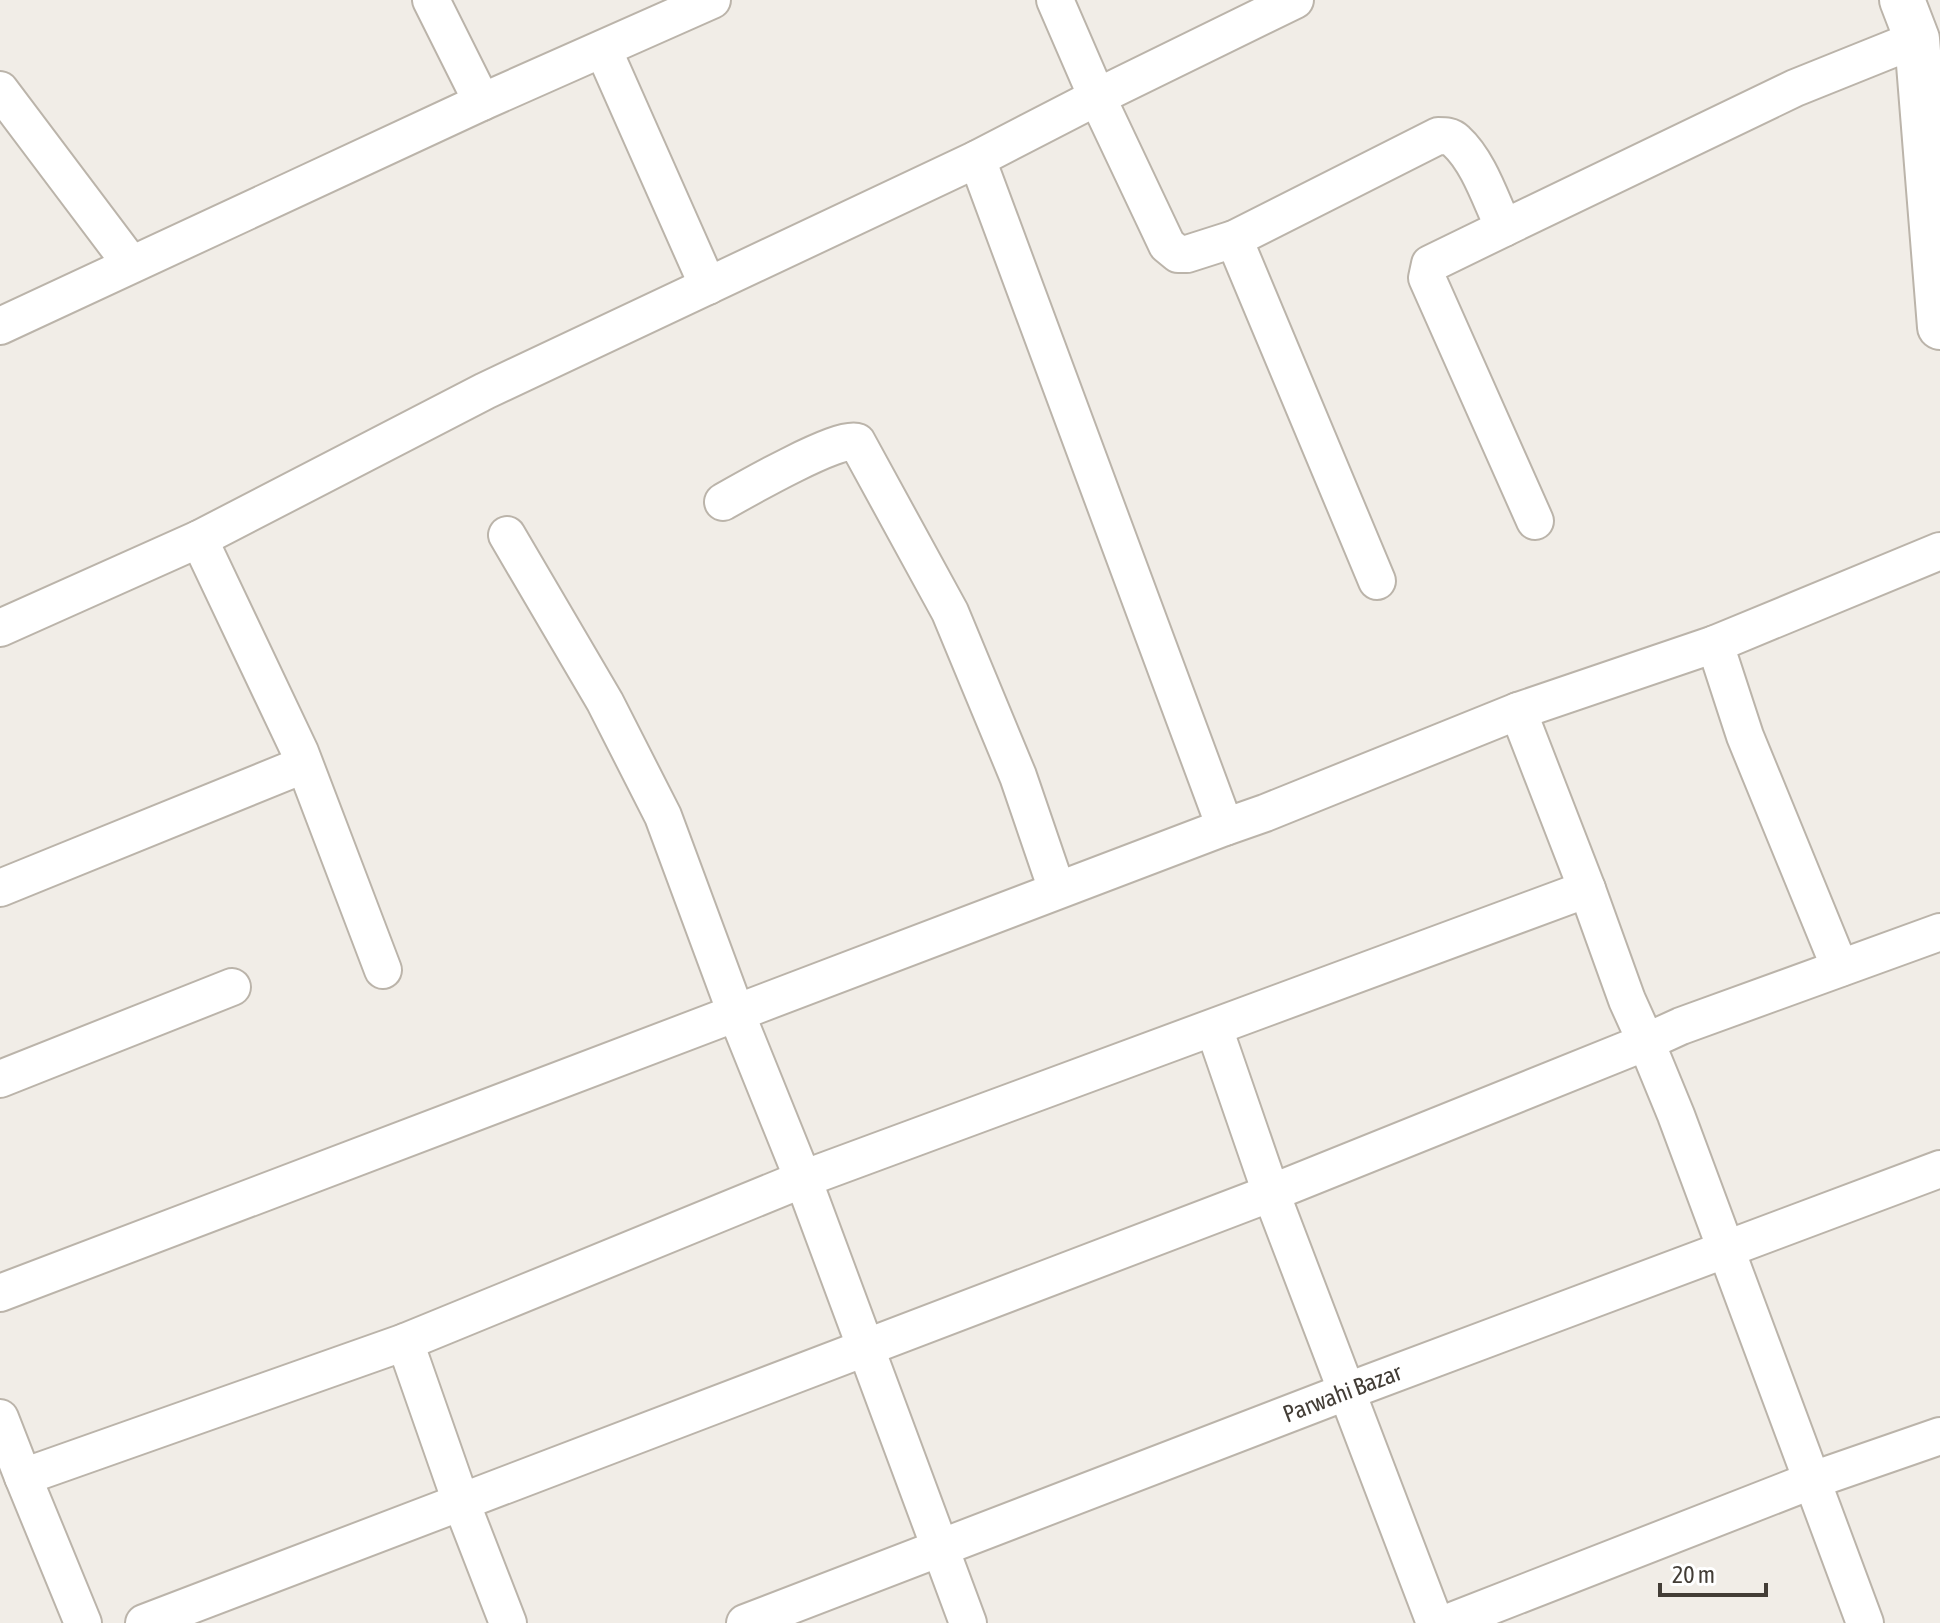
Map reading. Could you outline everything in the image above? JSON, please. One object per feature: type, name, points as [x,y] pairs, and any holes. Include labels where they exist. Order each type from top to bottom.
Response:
[{"type":"street","points":[[431,0],[482,102]]},
{"type":"street","points":[[0,326],[482,102],[712,0]]},
{"type":"street","points":[[1055,0],[1167,245],[1178,254],[1234,239],[1438,136],[1448,136],[1457,142],[1473,164],[1504,228]]},
{"type":"street","points":[[0,628],[199,539],[485,391],[977,159],[1295,0]]},
{"type":"street","points":[[1535,521],[1427,278],[1430,264],[1795,88],[1909,20],[1940,327]]},
{"type":"street","points":[[603,49],[708,286]]},
{"type":"street","points":[[0,90],[131,264]]},
{"type":"street","points":[[977,159],[1225,827]]},
{"type":"street","points":[[1234,239],[1377,581]]},
{"type":"street","points":[[723,502],[846,440],[857,442],[950,612],[1018,776],[1057,890]]},
{"type":"street","points":[[507,535],[605,702],[663,816],[736,1013],[803,1179],[968,1623]]},
{"type":"street","points":[[199,539],[300,752],[383,970]]},
{"type":"street","points":[[0,1293],[1265,813],[1518,711],[1715,644],[1940,551]]},
{"type":"street","points":[[1715,644],[1745,736],[1840,968]]},
{"type":"street","points":[[1518,711],[1627,1000],[1676,1115],[1865,1623]]},
{"type":"street","points":[[0,888],[303,765]]},
{"type":"street","points":[[23,1477],[405,1342],[803,1179],[1587,889]]},
{"type":"street","points":[[144,1623],[1271,1193],[1681,1026],[1940,932]]},
{"type":"street","points":[[0,1079],[232,987]]},
{"type":"street","points":[[1214,1028],[1271,1193],[1435,1623]]},
{"type":"street","name":"Parwahi Bazar","points":[[745,1623],[1348,1391],[1940,1169]]},
{"type":"street","points":[[405,1342],[461,1502],[508,1623]]},
{"type":"street","points":[[0,1418],[83,1623]]},
{"type":"street","points":[[1447,1623],[1813,1480],[1940,1436]]}]
